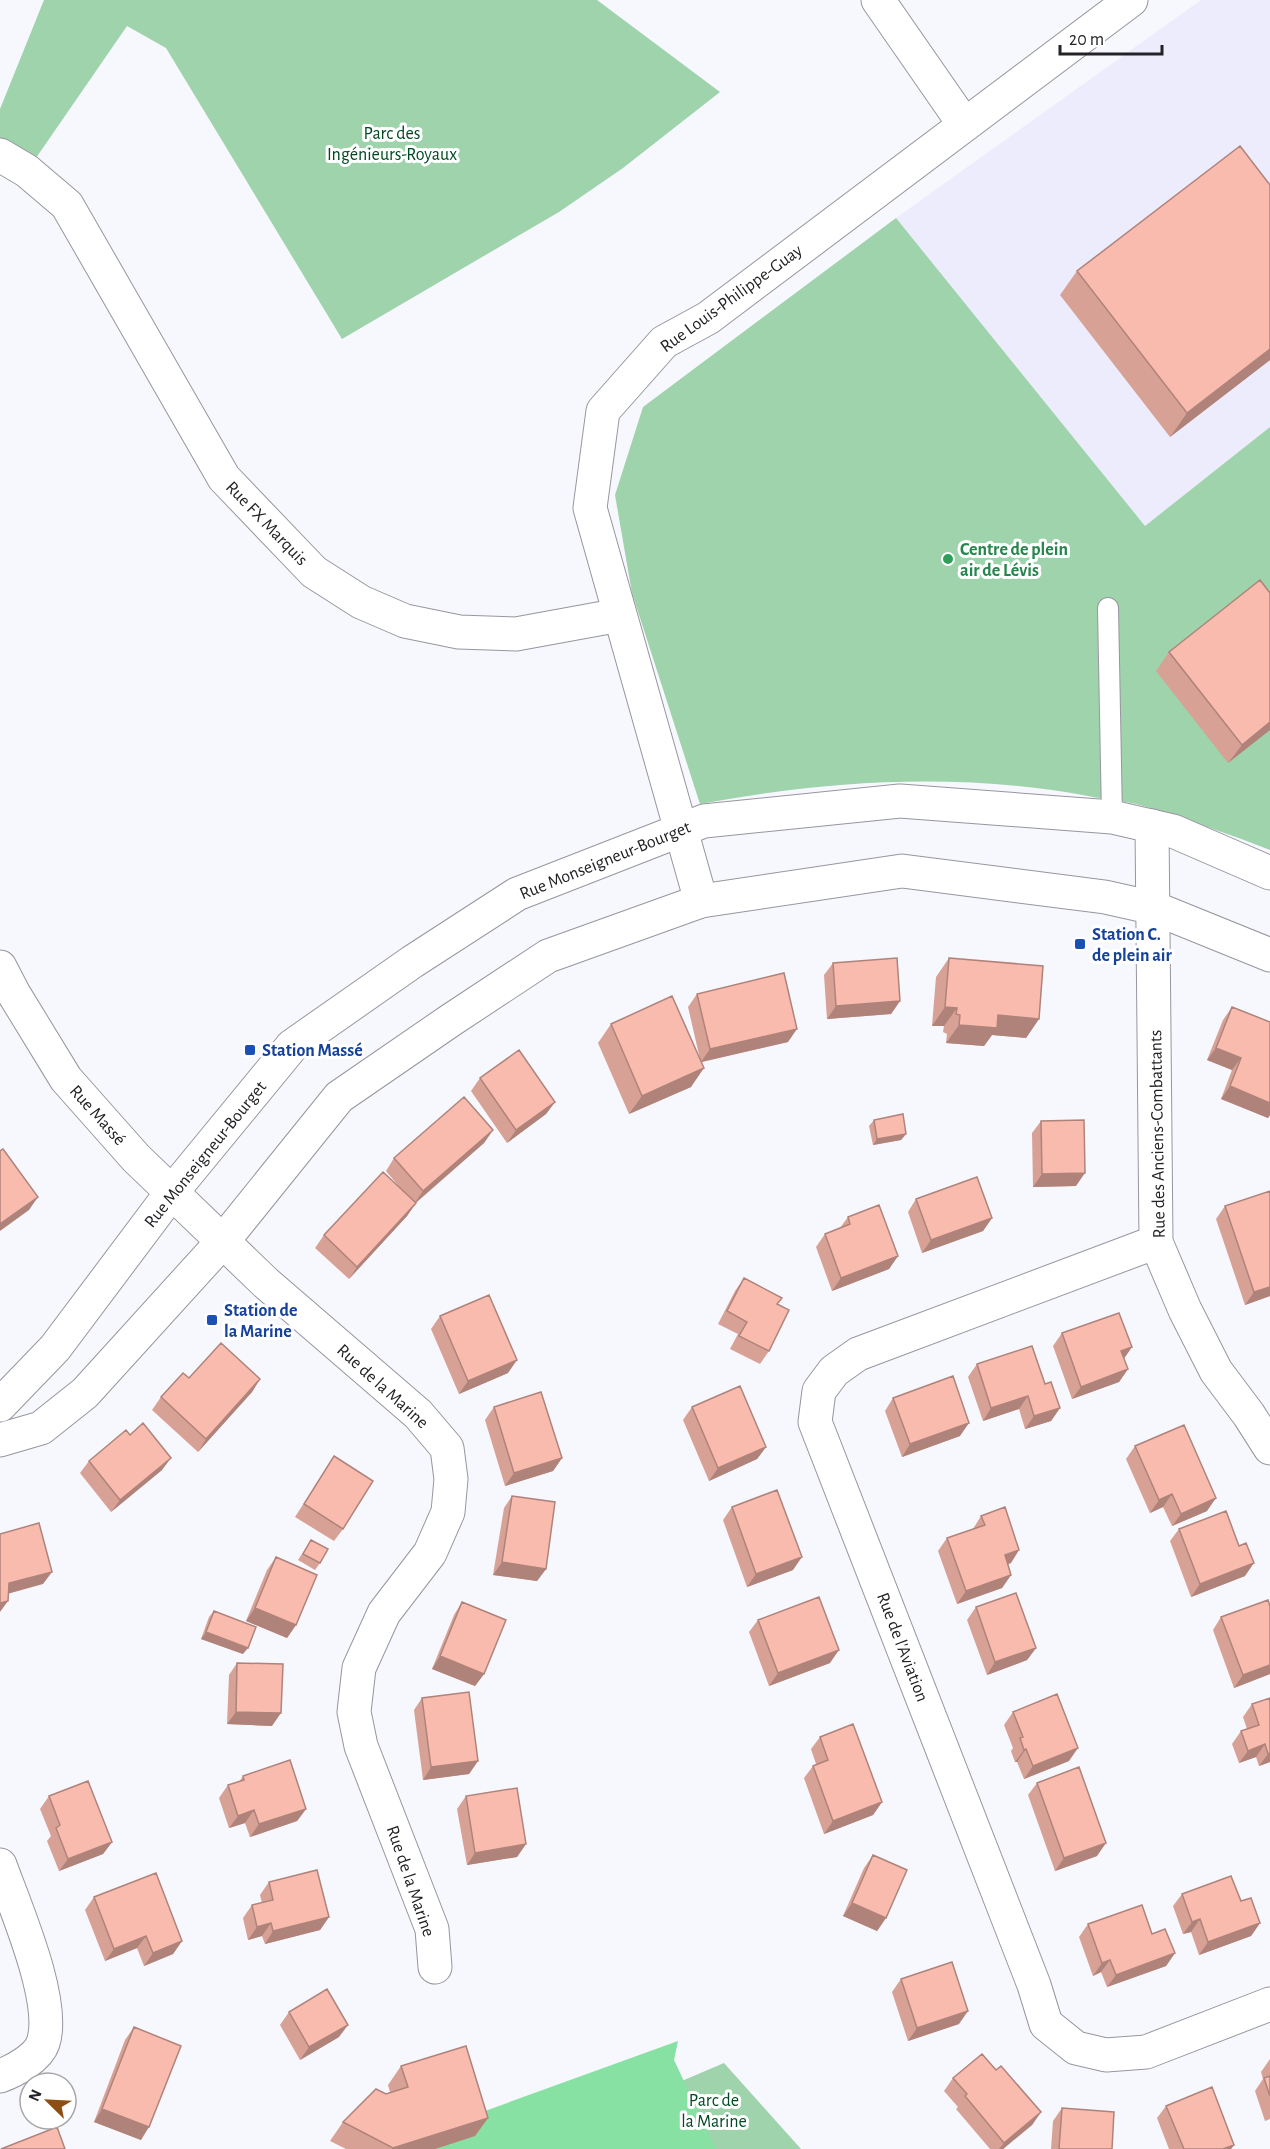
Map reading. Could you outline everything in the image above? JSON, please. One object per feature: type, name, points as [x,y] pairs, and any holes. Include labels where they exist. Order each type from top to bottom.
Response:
[{"type":"street","points":[[878,0],[964,124]]},
{"type":"street","name":"Rue Louis-Philippe-Guay","points":[[701,901],[590,508],[603,411],[663,342],[708,318],[1131,0]]},
{"type":"street","name":"Rue FX Marquis","points":[[0,154],[27,171],[67,205],[225,478],[314,572],[361,602],[405,621],[459,632],[516,634],[620,615]]},
{"type":"street","name":"Rue Monseigneur-Bourget","points":[[0,1405],[55,1348],[172,1192],[292,1046],[412,962],[516,894],[704,821],[900,801],[1112,817],[1173,831],[1270,873]]},
{"type":"street","name":"Rue des Anciens-Combattants","points":[[1152,826],[1156,1242],[1185,1310],[1216,1371],[1270,1448]]},
{"type":"street","points":[[0,1440],[41,1428],[85,1394],[223,1241],[339,1097],[548,956],[701,901],[902,871],[1105,897],[1154,908],[1270,954]]},
{"type":"street","name":"Rue Massé","points":[[0,967],[66,1079],[136,1158],[223,1241]]},
{"type":"street","name":"Rue de la Marine","points":[[223,1241],[266,1283],[418,1414],[447,1448],[452,1479],[448,1512],[430,1553],[384,1613],[359,1668],[354,1712],[361,1746],[432,1929],[435,1967]]},
{"type":"street","name":"Rue de l'Aviation","points":[[1156,1242],[858,1354],[834,1371],[819,1391],[815,1422],[1034,1986],[1046,2024],[1076,2048],[1106,2055],[1146,2052],[1270,2004]]},
{"type":"street","points":[[0,1865],[42,1987],[46,2020],[43,2045],[22,2067],[0,2076]]},
{"type":"lane","points":[[1108,608],[1112,817]]},
{"type":"shaded area","points":[[1201,0],[1270,0],[1270,427],[1145,526],[896,218]]},
{"type":"green space","name":"Parc des Ingénieurs-Royaux","points":[[44,0],[597,0],[720,92],[623,168],[559,212],[342,339],[166,48],[127,26],[27,171],[0,155],[0,109]]},
{"type":"green space","name":"Centre de plein air de Lévis","points":[[896,218],[1145,526],[1270,427],[1270,850],[1135,804],[1040,788],[991,784],[894,782],[845,785],[796,789],[700,804],[632,593],[615,495],[643,407]]},
{"type":"green space","points":[[678,2041],[674,2060],[716,2149],[380,2149]]},
{"type":"green space","name":"Parc de la Marine","points":[[724,2063],[801,2149],[522,2149]]},
{"type":"building","points":[[1240,146],[1270,185],[1270,349],[1187,413],[1077,271]]},
{"type":"building","points":[[1260,580],[1270,593],[1270,722],[1242,745],[1169,652]]},
{"type":"building","points":[[897,958],[900,1001],[836,1006],[833,963]]},
{"type":"building","points":[[949,958],[1043,966],[1039,1019],[998,1015],[997,1028],[959,1025],[960,1015],[956,1014],[957,1008],[945,1007]]},
{"type":"building","points":[[784,973],[797,1029],[710,1049],[697,994]]},
{"type":"building","points":[[672,996],[704,1068],[642,1096],[611,1024]]},
{"type":"building","points":[[1232,1007],[1270,1022],[1270,1103],[1230,1086],[1241,1058],[1216,1048]]},
{"type":"building","points":[[519,1050],[555,1102],[516,1130],[480,1078]]},
{"type":"building","points":[[464,1097],[493,1130],[423,1191],[394,1158]]},
{"type":"building","points":[[903,1114],[906,1134],[877,1139],[874,1120]]},
{"type":"building","points":[[1084,1120],[1085,1173],[1042,1174],[1041,1121]]},
{"type":"building","points":[[3,1149],[38,1197],[0,1224],[0,1151]]},
{"type":"building","points":[[383,1172],[416,1203],[357,1267],[324,1235]]},
{"type":"building","points":[[977,1177],[992,1218],[931,1240],[916,1199]]},
{"type":"building","points":[[1270,1191],[1270,1287],[1254,1292],[1225,1206]]},
{"type":"building","points":[[879,1205],[898,1256],[841,1278],[825,1234],[850,1224],[848,1217]]},
{"type":"building","points":[[744,1278],[782,1298],[777,1304],[789,1310],[769,1351],[739,1336],[747,1322],[727,1311]]},
{"type":"building","points":[[489,1295],[517,1360],[468,1381],[440,1316]]},
{"type":"building","points":[[1119,1313],[1132,1347],[1121,1351],[1128,1369],[1081,1387],[1062,1333]]},
{"type":"building","points":[[221,1343],[260,1379],[206,1439],[161,1397],[183,1373],[189,1378]]},
{"type":"building","points":[[1032,1346],[1045,1384],[1051,1382],[1060,1408],[1034,1416],[1028,1396],[991,1408],[977,1364]]},
{"type":"building","points":[[953,1376],[969,1423],[910,1444],[893,1398]]},
{"type":"building","points":[[740,1386],[766,1447],[718,1468],[692,1407]]},
{"type":"building","points":[[541,1392],[562,1458],[514,1473],[494,1407]]},
{"type":"building","points":[[143,1423],[171,1458],[120,1500],[89,1461],[126,1430],[130,1435]]},
{"type":"building","points":[[1184,1425],[1216,1498],[1181,1514],[1172,1494],[1159,1500],[1135,1446]]},
{"type":"building","points":[[334,1456],[373,1481],[343,1529],[304,1504]]},
{"type":"building","points":[[777,1490],[802,1557],[756,1574],[732,1507]]},
{"type":"building","points":[[512,1496],[555,1502],[546,1569],[502,1562]]},
{"type":"building","points":[[1005,1507],[1019,1550],[1005,1555],[1011,1575],[966,1591],[947,1538],[985,1525],[981,1516]]},
{"type":"building","points":[[1226,1511],[1239,1546],[1246,1543],[1254,1563],[1200,1584],[1179,1529]]},
{"type":"building","points":[[39,1523],[52,1572],[9,1583],[8,1601],[0,1603],[0,1534]]},
{"type":"building","points":[[311,1540],[328,1549],[320,1563],[303,1554]]},
{"type":"building","points":[[276,1557],[317,1575],[296,1625],[255,1608]]},
{"type":"building","points":[[1016,1593],[1036,1648],[995,1662],[976,1607]]},
{"type":"building","points":[[819,1597],[839,1650],[778,1673],[758,1620]]},
{"type":"building","points":[[1268,1600],[1270,1606],[1270,1665],[1243,1675],[1221,1617]]},
{"type":"building","points":[[462,1602],[506,1620],[484,1674],[440,1656]]},
{"type":"building","points":[[214,1611],[256,1627],[248,1648],[206,1632]]},
{"type":"building","points":[[237,1663],[283,1664],[281,1713],[236,1712]]},
{"type":"building","points":[[469,1692],[478,1761],[431,1767],[422,1698]]},
{"type":"building","points":[[1057,1694],[1078,1748],[1033,1766],[1026,1749],[1024,1750],[1020,1738],[1023,1737],[1013,1712]]},
{"type":"building","points":[[1270,1698],[1270,1753],[1268,1754],[1265,1744],[1248,1751],[1241,1731],[1259,1725],[1252,1704]]},
{"type":"building","points":[[853,1724],[882,1802],[833,1821],[813,1766],[828,1760],[820,1737]]},
{"type":"building","points":[[290,1760],[306,1809],[259,1824],[254,1810],[238,1816],[228,1785],[244,1780],[243,1776]]},
{"type":"building","points":[[1079,1767],[1106,1843],[1064,1858],[1037,1783]]},
{"type":"building","points":[[88,1781],[112,1842],[68,1859],[56,1828],[60,1825],[49,1796]]},
{"type":"building","points":[[517,1788],[526,1844],[475,1853],[466,1796]]},
{"type":"building","points":[[873,1855],[907,1870],[886,1918],[852,1903]]},
{"type":"building","points":[[317,1870],[329,1917],[273,1931],[271,1923],[257,1927],[252,1905],[273,1900],[269,1882]]},
{"type":"building","points":[[156,1873],[182,1941],[153,1953],[146,1936],[114,1949],[94,1897]]},
{"type":"building","points":[[1231,1876],[1241,1901],[1251,1898],[1260,1923],[1208,1942],[1200,1919],[1192,1922],[1182,1894]]},
{"type":"building","points":[[1142,1905],[1152,1934],[1165,1929],[1175,1953],[1116,1975],[1110,1960],[1102,1963],[1088,1924]]},
{"type":"building","points":[[952,1962],[968,2011],[917,2028],[901,1979]]},
{"type":"building","points":[[327,1989],[348,2025],[309,2047],[289,2012]]},
{"type":"building","points":[[134,2027],[181,2046],[149,2127],[102,2109]]},
{"type":"building","points":[[466,2046],[488,2118],[393,2148],[343,2122],[376,2089],[386,2094],[408,2087],[401,2066]]},
{"type":"building","points":[[982,2054],[996,2070],[1001,2066],[1041,2112],[1004,2143],[953,2078]]},
{"type":"building","points":[[1270,2076],[1270,2096],[1264,2078]]},
{"type":"building","points":[[1212,2087],[1234,2145],[1223,2149],[1184,2149],[1166,2106]]},
{"type":"building","points":[[1062,2108],[1114,2112],[1112,2149],[1059,2149]]},
{"type":"building","points":[[47,2131],[58,2131],[65,2149],[1,2149]]},
{"type":"place","name":"Centre de plein air de Lévis","points":[[948,559]]},
{"type":"place","name":"Station C. de plein air","points":[[1080,944]]},
{"type":"place","name":"Station Massé","points":[[250,1050]]},
{"type":"place","name":"Station de la Marine","points":[[212,1320]]}]
